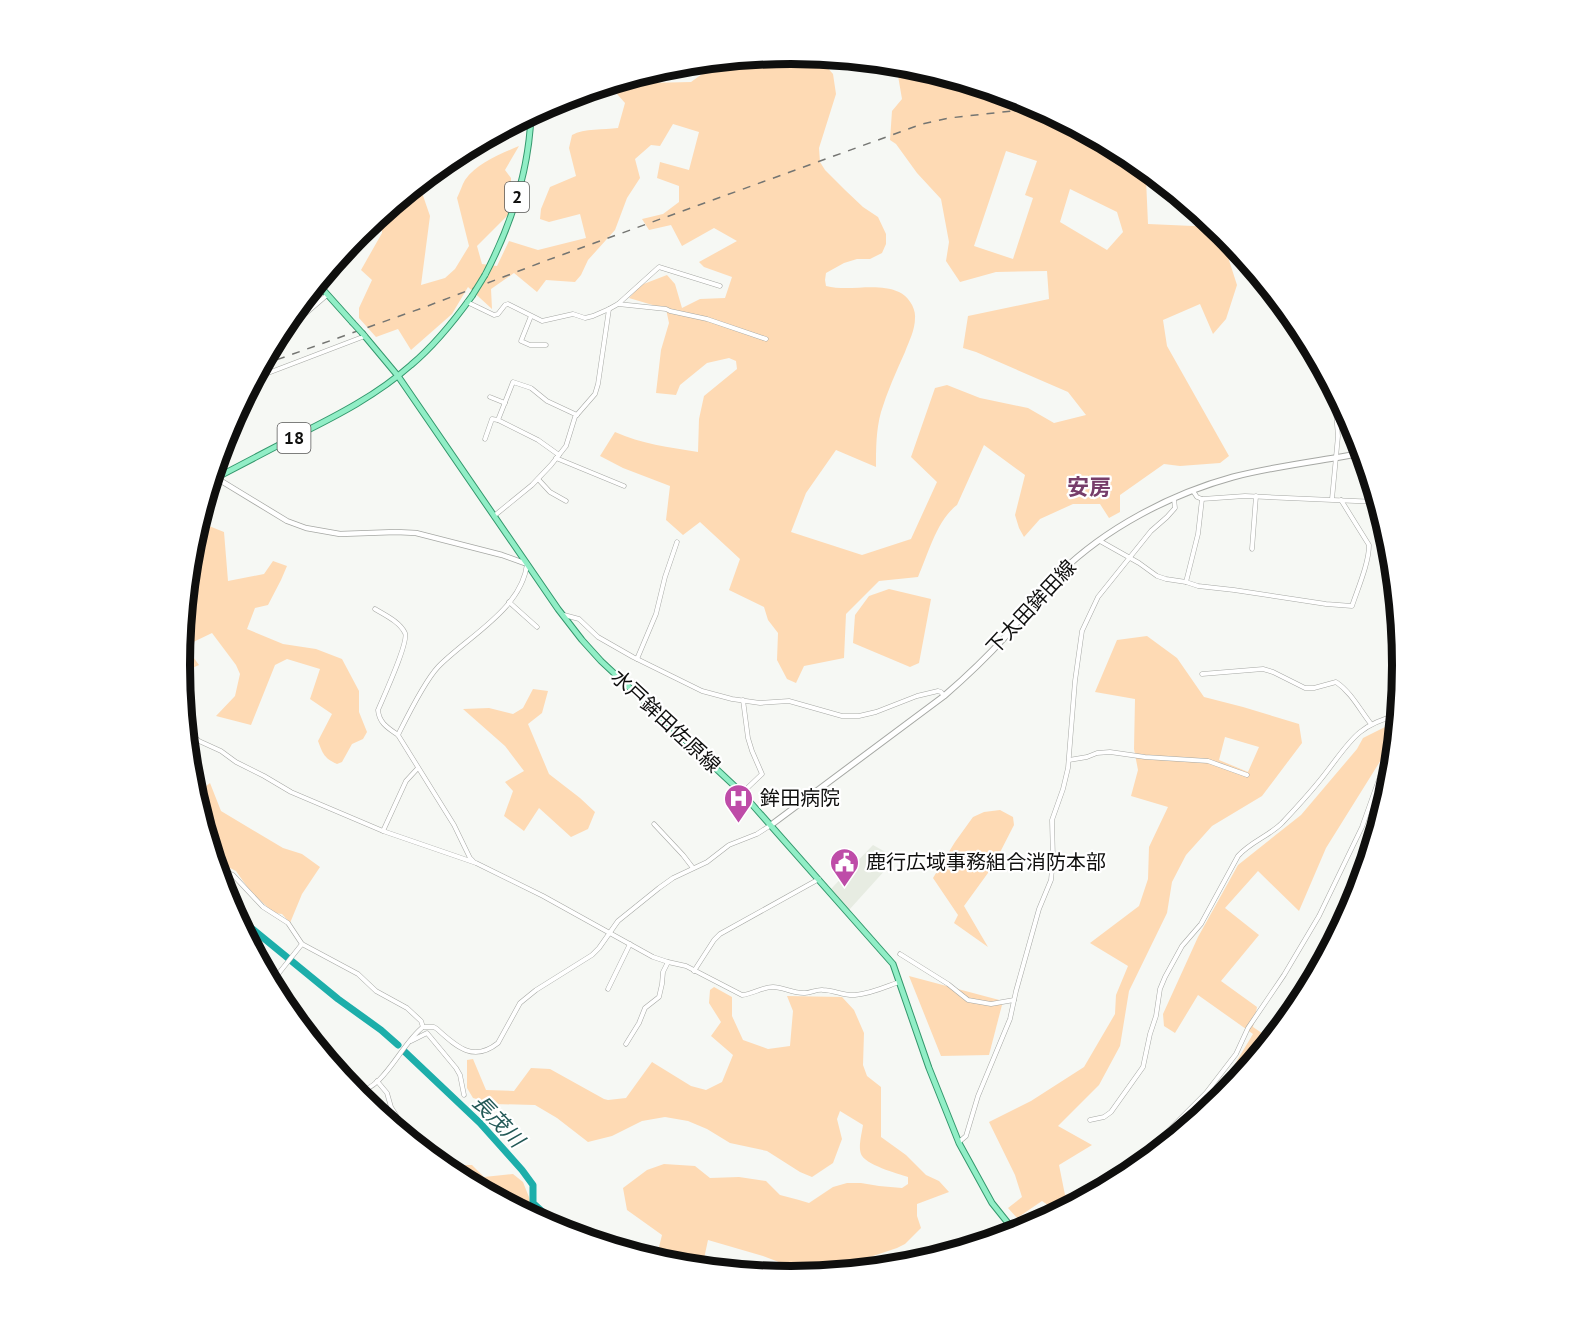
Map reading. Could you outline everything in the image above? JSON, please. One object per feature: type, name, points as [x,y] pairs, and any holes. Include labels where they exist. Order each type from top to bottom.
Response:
[{"type":"main road","name":"2","points":[[398,376],[427,350],[454,320],[485,275],[514,208],[524,167],[530,124]]},
{"type":"main road","name":"水戸鉾田佐原線","points":[[323,289],[398,376],[582,640],[601,661],[742,793],[893,964],[929,1068],[959,1143],[992,1203],[1011,1225]]},
{"type":"main road","name":"18","points":[[222,474],[351,408],[398,376]]},
{"type":"main road","name":"下太田鉾田線","points":[[771,825],[944,696],[1006,636],[1058,575],[1119,526],[1174,499],[1234,477],[1354,455]]},
{"type":"street","points":[[467,302],[494,315],[508,304],[542,321],[573,314],[585,318],[609,309],[618,304],[658,267],[720,286]]},
{"type":"street","points":[[306,313],[328,294]]},
{"type":"street","points":[[618,304],[666,309],[707,319],[766,339]]},
{"type":"street","points":[[494,516],[538,478],[566,446],[577,414],[595,393],[598,384],[609,309]]},
{"type":"street","points":[[531,316],[521,341],[530,345],[546,345]]},
{"type":"street","points":[[269,370],[364,335]]},
{"type":"street","points":[[498,420],[513,382],[531,388],[546,401],[577,414]]},
{"type":"street","points":[[490,397],[505,403]]},
{"type":"street","points":[[1332,499],[1338,436],[1336,411]]},
{"type":"street","points":[[484,439],[492,419],[498,420],[538,440],[558,456],[624,486]]},
{"type":"street","points":[[538,478],[550,492],[566,501]]},
{"type":"street","points":[[219,482],[287,521],[306,528],[340,534],[416,533],[527,564],[521,585],[509,602],[495,618],[437,668],[398,735]]},
{"type":"street","points":[[1194,491],[1202,499],[1256,496],[1370,502]]},
{"type":"street","points":[[1252,549],[1256,496]]},
{"type":"street","points":[[959,1143],[966,1136],[978,1096],[1010,1019],[1039,909],[1051,880],[1052,820],[1064,789],[1069,760],[1075,681],[1082,631],[1098,597],[1151,531],[1175,508],[1174,499]]},
{"type":"street","points":[[1186,582],[1198,534],[1202,499]]},
{"type":"street","points":[[1099,540],[1157,576],[1166,579],[1198,586],[1352,606],[1369,545],[1341,500]]},
{"type":"street","points":[[637,659],[657,614],[665,577],[677,542]]},
{"type":"street","points":[[509,602],[537,627]]},
{"type":"street","points":[[375,609],[393,620],[403,630],[406,637],[404,648],[378,710],[379,717],[384,725],[398,735],[454,825],[470,858],[476,864]]},
{"type":"street","points":[[563,615],[579,619],[598,637],[637,659],[716,696],[760,703],[789,701],[842,716],[859,716],[938,691],[944,696]]},
{"type":"street","points":[[1202,675],[1263,669],[1305,688],[1336,682],[1350,696],[1371,725]]},
{"type":"street","points":[[742,793],[762,774],[748,738],[743,700]]},
{"type":"street","points":[[1090,1120],[1104,1117],[1111,1112],[1143,1067],[1156,1016],[1160,989],[1182,946],[1201,924],[1238,856],[1245,848],[1275,829],[1293,812],[1355,735],[1371,725],[1390,718]]},
{"type":"street","points":[[195,738],[306,800],[416,844],[476,864],[593,922],[653,957],[686,966],[742,995],[774,987],[804,994],[820,989],[854,995],[900,982]]},
{"type":"street","points":[[1069,760],[1110,752],[1145,757],[1209,761],[1247,775]]},
{"type":"street","points":[[383,831],[406,781],[418,768]]},
{"type":"street","points":[[1162,1138],[1206,1093],[1236,1054],[1248,1028],[1284,975],[1319,916],[1362,827],[1383,770]]},
{"type":"street","points":[[654,824],[693,868]]},
{"type":"street","points":[[366,1089],[377,1082],[423,1027],[434,1027],[466,1051],[476,1053],[492,1048],[498,1043],[520,1003],[536,990],[592,955],[626,913],[673,878],[707,862],[729,845],[757,834],[771,825]]},
{"type":"street","points":[[227,872],[233,875],[263,908],[288,923],[302,944],[358,975],[376,991],[407,1008],[421,1021],[423,1027]]},
{"type":"street","points":[[694,971],[720,934],[819,879]]},
{"type":"street","points":[[277,975],[302,944]]},
{"type":"street","points":[[608,989],[630,944]]},
{"type":"street","points":[[900,954],[948,984],[968,1000],[991,1004],[1014,1000]]},
{"type":"street","points":[[626,1044],[645,1008],[659,997],[663,972],[668,962]]},
{"type":"street","points":[[410,1041],[427,1033],[456,1068],[460,1075],[464,1095]]},
{"type":"street","points":[[377,1082],[387,1093],[396,1115]]},
{"type":"street","points":[[1006,1227],[1008,1223]]},
{"type":"shaded area","points":[[792,64],[826,66],[833,74],[836,94],[819,148],[820,162],[845,190],[878,217],[886,234],[886,244],[882,253],[870,259],[857,259],[844,263],[826,273],[826,286],[890,289],[905,296],[913,306],[915,314],[912,335],[881,412],[877,433],[876,467],[836,450],[806,493],[791,532],[862,555],[911,539],[937,482],[911,457],[935,388],[947,385],[980,398],[1028,408],[1054,423],[1086,415],[1068,392],[963,348],[968,316],[1049,299],[1047,271],[996,272],[960,282],[946,261],[949,242],[941,199],[917,173],[896,144],[890,140],[892,111],[902,99],[898,74],[985,96],[1057,126],[1092,145],[1146,181],[1148,224],[1201,226],[1226,252],[1237,285],[1226,319],[1213,334],[1200,304],[1163,320],[1167,346],[1229,456],[1220,463],[1180,466],[1164,464],[1120,495],[1120,512],[1109,518],[1100,504],[1073,504],[1040,519],[1024,537],[1015,515],[1025,475],[984,445],[957,505],[944,519],[929,548],[918,577],[879,581],[846,614],[844,658],[804,666],[796,683],[787,679],[777,660],[778,633],[768,620],[764,607],[729,590],[740,559],[700,522],[683,535],[666,520],[670,486],[623,468],[600,456],[615,432],[645,442],[698,452],[699,419],[704,396],[737,369],[736,361],[729,358],[707,363],[680,385],[676,395],[656,393],[661,350],[669,323],[666,309],[629,298],[641,285],[667,275],[675,284],[682,308],[700,299],[725,298],[732,277],[704,267],[699,262],[737,241],[714,228],[682,246],[671,225],[649,230],[642,219],[663,214],[679,202],[679,186],[657,178],[660,162],[689,170],[699,132],[673,124],[660,146],[651,145],[635,159],[640,178],[627,198],[615,230],[588,260],[575,282],[546,280],[537,292],[514,273],[491,289],[492,309],[468,287],[452,314],[411,350],[398,329],[376,337],[359,318],[359,308],[372,280],[361,270],[382,233],[382,227],[422,192],[430,216],[421,285],[445,278],[455,269],[469,246],[457,198],[465,180],[482,164],[519,146],[505,170],[511,178],[508,215],[477,246],[482,264],[497,266],[509,241],[538,250],[586,238],[580,214],[549,222],[540,219],[541,209],[550,187],[576,176],[569,148],[572,135],[588,130],[618,128],[625,103],[615,91],[645,83],[691,82],[706,71],[713,70]],"holes":[[[1006,151],[1037,161],[1025,195],[1033,198],[1013,259],[974,246]],[[1070,189],[1117,212],[1123,232],[1107,250],[1060,222]]]},
{"type":"shaded area","points":[[207,525],[224,532],[228,581],[264,574],[273,561],[287,566],[268,605],[255,608],[247,629],[283,644],[316,649],[342,659],[359,691],[359,712],[367,732],[363,739],[352,744],[342,762],[337,764],[327,758],[318,741],[332,714],[310,699],[320,669],[287,659],[275,665],[251,725],[216,716],[235,696],[240,674],[212,633],[191,643],[196,587]]},
{"type":"shaded area","points":[[889,589],[931,599],[919,663],[910,667],[853,643],[855,615],[869,596]]},
{"type":"shaded area","points":[[1147,636],[1177,658],[1204,697],[1299,724],[1302,743],[1262,796],[1212,826],[1186,855],[1172,882],[1167,913],[1129,991],[1120,1046],[1099,1085],[1058,1126],[1092,1145],[1059,1165],[1065,1195],[1088,1188],[1051,1208],[1042,1201],[1017,1218],[1008,1208],[1022,1197],[1015,1175],[989,1122],[1031,1101],[1084,1067],[1115,1014],[1116,995],[1128,966],[1090,943],[1139,906],[1148,879],[1149,847],[1168,807],[1131,796],[1138,770],[1134,749],[1135,699],[1095,692],[1117,640]],"holes":[[[1225,737],[1259,747],[1248,772],[1219,760]]]},
{"type":"shaded area","points":[[191,654],[199,665],[190,669]]},
{"type":"shaded area","points":[[533,689],[548,691],[542,713],[528,724],[549,774],[595,812],[588,829],[571,837],[539,808],[524,831],[504,816],[513,791],[505,782],[524,771],[505,746],[463,709],[489,708],[513,714],[523,708]]},
{"type":"shaded area","points":[[1389,725],[1386,752],[1326,848],[1299,911],[1258,871],[1225,908],[1259,935],[1221,981],[1257,1007],[1253,1027],[1265,1035],[1243,1062],[1229,1074],[1253,1034],[1198,995],[1175,1033],[1164,1026],[1163,1014],[1198,937],[1238,865],[1301,815],[1357,749],[1363,738]]},
{"type":"shaded area","points":[[210,783],[221,811],[283,848],[302,854],[320,867],[302,894],[290,923],[282,914],[274,913],[250,891],[236,871],[224,865],[203,788]]},
{"type":"shaded area","points":[[1000,810],[1013,817],[1014,825],[993,866],[964,906],[988,947],[954,923],[958,915],[933,878],[973,817],[984,812]]},
{"type":"shaded area","points":[[873,845],[896,858],[849,910],[831,889]]},
{"type":"shaded area","points":[[909,976],[1003,1001],[989,1055],[941,1056]]},
{"type":"shaded area","points":[[714,987],[732,997],[732,1016],[743,1040],[768,1049],[790,1046],[793,1011],[787,996],[842,997],[854,1010],[864,1033],[863,1065],[867,1076],[881,1087],[881,1137],[906,1155],[926,1175],[939,1181],[949,1192],[917,1204],[917,1216],[921,1228],[905,1244],[857,1262],[792,1266],[708,1240],[704,1260],[657,1251],[662,1235],[627,1210],[623,1188],[647,1170],[664,1164],[695,1166],[710,1178],[739,1177],[766,1181],[780,1195],[809,1203],[833,1187],[847,1183],[902,1188],[908,1184],[908,1177],[882,1168],[863,1158],[860,1140],[863,1125],[840,1111],[837,1119],[842,1139],[833,1163],[812,1177],[767,1151],[730,1143],[688,1121],[665,1117],[642,1121],[612,1136],[588,1142],[557,1118],[535,1105],[494,1104],[473,1098],[467,1088],[467,1060],[473,1059],[486,1090],[514,1091],[531,1068],[550,1069],[604,1099],[626,1098],[652,1062],[691,1086],[706,1090],[722,1082],[733,1055],[711,1036],[721,1022],[709,1003],[710,990]]},
{"type":"shaded area","points":[[458,1165],[472,1165],[484,1177],[513,1174],[523,1182],[533,1208]]},
{"type":"waterway","name":"長茂川","points":[[250,927],[398,1045]]},
{"type":"waterway","name":"長茂川","points":[[404,1051],[480,1123],[522,1170],[533,1185],[533,1203],[544,1213]]},
{"type":"railway","points":[[274,361],[922,124],[949,118],[1021,110]]},
{"type":"place","name":"鉾田病院","points":[[739,824]]},
{"type":"place","name":"鹿行広域事務組合消防本部","points":[[845,888]]},
{"type":"district","name":"安房","points":[[1089,487]]}]
